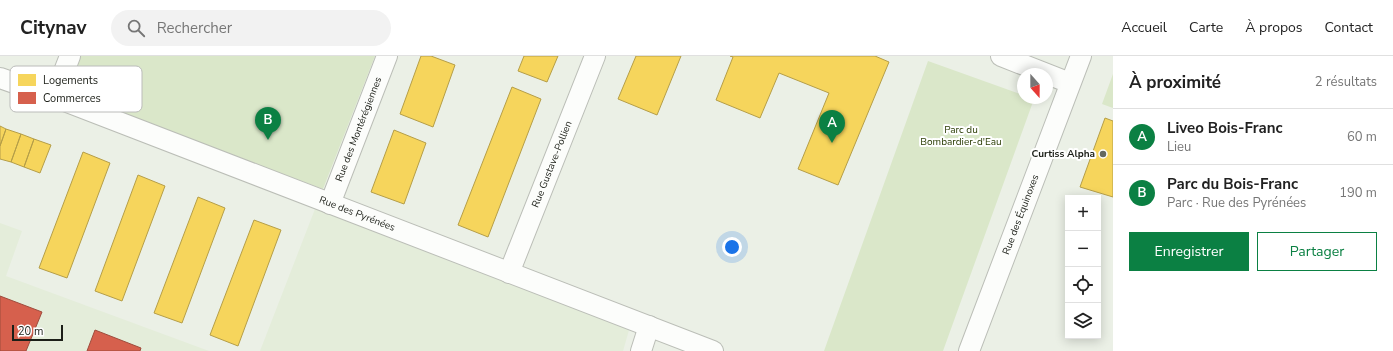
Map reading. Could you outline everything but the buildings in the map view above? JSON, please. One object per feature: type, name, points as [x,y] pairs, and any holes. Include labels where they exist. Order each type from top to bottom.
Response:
[{"type":"street","points":[[66,66],[70,56]]},
{"type":"street","name":"Rue des Montérégiennes","points":[[330,204],[387,56]]},
{"type":"street","name":"Rue Gustave-Pollien","points":[[509,273],[595,56]]},
{"type":"street","points":[[1001,56],[1070,83]]},
{"type":"street","name":"Rue des Équinoxes","points":[[969,351],[1080,56]]},
{"type":"street","name":"Rue des Pyrénées","points":[[0,78],[10,82]]},
{"type":"street","name":"Rue des Pyrénées","points":[[93,112],[713,351]]},
{"type":"street","points":[[640,351],[648,326]]},
{"type":"shaded area","points":[[315,209],[629,330],[623,351],[260,351]]},
{"type":"shaded area","points":[[0,223],[22,231],[6,276],[209,351],[0,351]]},
{"type":"green space","points":[[77,56],[375,56],[323,189],[117,112],[142,112],[142,66],[73,66]]},
{"type":"green space","name":"Parc du Bombardier-d'Eau","points":[[928,61],[1017,93],[1017,104],[1032,104],[943,351],[824,351]]},
{"type":"green space","points":[[1113,74],[1113,108],[1102,104]]},
{"type":"place","name":"Parc du Bois-Franc","points":[[268,140]]},
{"type":"place","name":"Liveo Bois-Franc","points":[[832,143]]},
{"type":"place","name":"Curtiss Alpha","points":[[1103,154]]}]
